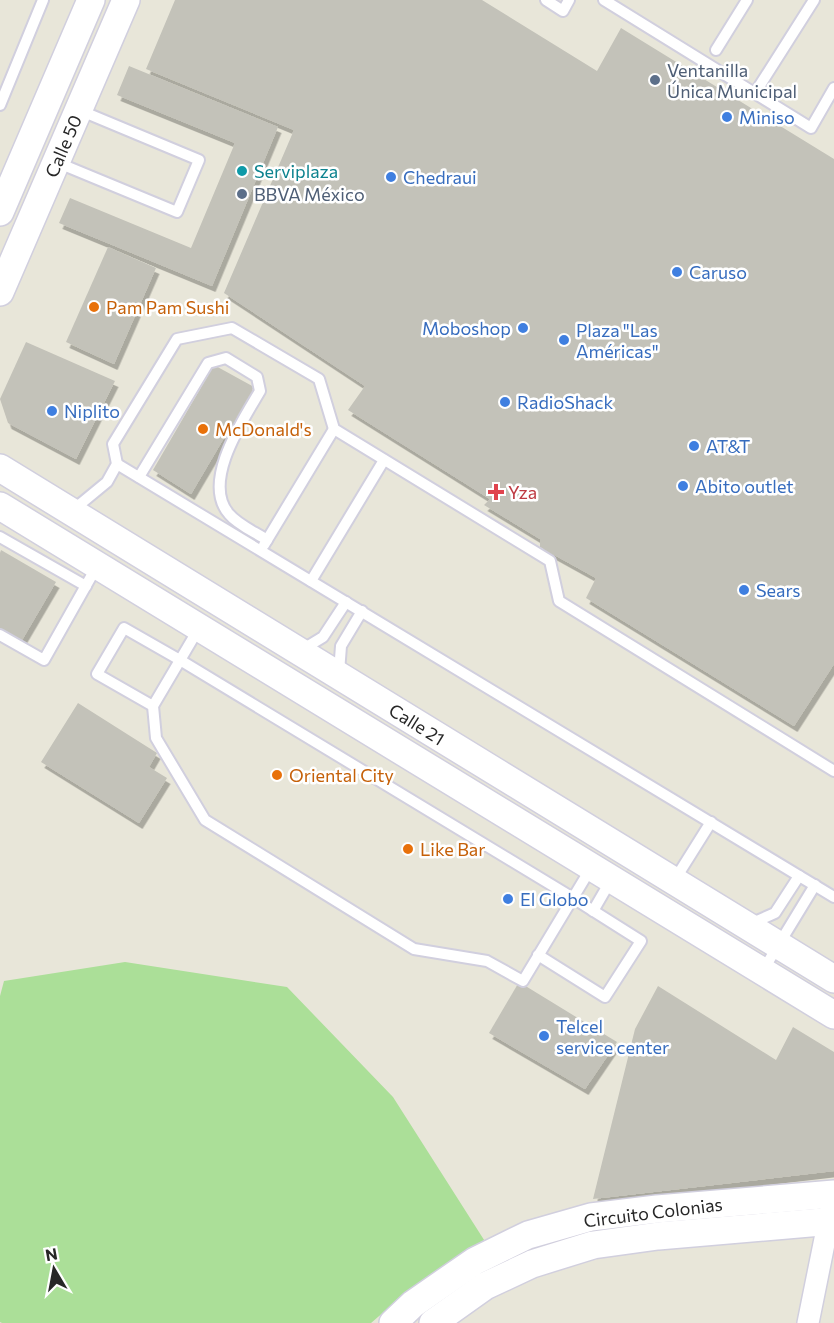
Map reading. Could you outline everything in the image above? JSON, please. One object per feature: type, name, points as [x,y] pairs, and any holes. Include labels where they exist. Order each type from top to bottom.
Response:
[{"type":"street","name":"Calle 50","points":[[0,212],[91,0]]},
{"type":"street","name":"Calle 50","points":[[0,292],[123,1]]},
{"type":"street","name":"Calle 21","points":[[0,468],[834,980]]},
{"type":"street","name":"Calle 21","points":[[0,506],[92,576],[199,628],[834,1015]]},
{"type":"street","points":[[509,817],[526,790]]},
{"type":"street","points":[[808,1323],[831,1221],[834,1194]]},
{"type":"street","name":"Circuito Colonias","points":[[393,1323],[413,1304],[475,1261],[528,1235],[591,1217],[834,1194]]},
{"type":"street","name":"Circuito Colonias","points":[[433,1323],[485,1286],[532,1264],[592,1245],[658,1236],[831,1221]]},
{"type":"lane","points":[[0,105],[44,0]]},
{"type":"lane","points":[[546,0],[563,11],[569,0]]},
{"type":"lane","points":[[604,0],[811,128],[834,88]]},
{"type":"lane","points":[[716,50],[747,0]]},
{"type":"lane","points":[[755,93],[814,0]]},
{"type":"lane","points":[[56,162],[177,212],[199,160],[78,110]]},
{"type":"lane","points":[[71,512],[107,482],[117,464],[113,444],[177,339],[232,328],[320,379],[334,429],[550,561],[559,601],[834,771]]},
{"type":"lane","points":[[139,477],[208,363],[226,358],[257,377],[260,391],[225,454],[221,499],[230,516],[267,540]]},
{"type":"lane","points":[[261,551],[334,429]]},
{"type":"lane","points":[[311,581],[384,460]]},
{"type":"lane","points":[[117,464],[834,897]]},
{"type":"lane","points":[[0,537],[92,576],[44,660],[0,635]]},
{"type":"lane","points":[[299,652],[323,637],[346,602]]},
{"type":"lane","points":[[338,676],[341,646],[362,611]]},
{"type":"lane","points":[[153,706],[98,674],[124,628],[641,941],[605,997],[538,955]]},
{"type":"lane","points":[[199,628],[153,706],[156,738],[205,820],[414,949],[487,961],[523,981],[573,898],[601,873]]},
{"type":"lane","points":[[674,881],[711,822]]},
{"type":"lane","points":[[593,911],[601,873]]},
{"type":"lane","points":[[747,926],[775,913],[799,876]]},
{"type":"lane","points":[[762,972],[815,885]]},
{"type":"green space","points":[[125,962],[287,987],[393,1097],[486,1243],[431,1274],[371,1323],[0,1322],[0,996],[4,981]]},
{"type":"building","name":"Plaza \"Las Américas\"","points":[[175,0],[482,0],[597,71],[621,28],[834,159],[834,664],[794,726],[586,598],[596,578],[540,547],[540,539],[484,505],[490,499],[348,410],[365,386],[224,293],[294,130],[146,69]]},
{"type":"building","name":"Serviplaza","points":[[129,66],[278,127],[212,286],[59,223],[70,198],[191,248],[235,143],[117,95]]},
{"type":"building","points":[[108,247],[156,268],[114,364],[66,342]]},
{"type":"building","name":"Niplito","points":[[26,342],[115,381],[76,459],[8,423],[0,399]]},
{"type":"building","name":"McDonald's","points":[[214,365],[254,387],[191,494],[153,470]]},
{"type":"building","points":[[1,550],[56,582],[22,640],[0,628]]},
{"type":"building","points":[[78,703],[157,753],[149,767],[167,778],[139,823],[41,762]]},
{"type":"building","points":[[519,982],[617,1042],[585,1089],[489,1033]]},
{"type":"building","points":[[658,986],[776,1060],[793,1027],[834,1052],[834,1171],[593,1199],[635,1029]]},
{"type":"place","name":"Ventanilla Única Municipal","points":[[655,80]]},
{"type":"place","name":"Miniso","points":[[727,117]]},
{"type":"place","name":"Serviplaza","points":[[242,171]]},
{"type":"place","name":"Chedraui","points":[[391,177]]},
{"type":"place","name":"BBVA México","points":[[242,194]]},
{"type":"place","name":"Caruso","points":[[677,272]]},
{"type":"place","name":"Pam Pam Sushi","points":[[94,307]]},
{"type":"place","name":"Moboshop","points":[[523,328]]},
{"type":"place","name":"Plaza \"Las Américas\"","points":[[564,340]]},
{"type":"place","name":"RadioShack","points":[[505,402]]},
{"type":"place","name":"Niplito","points":[[52,411]]},
{"type":"place","name":"McDonald's","points":[[203,429]]},
{"type":"place","name":"AT&T","points":[[694,446]]},
{"type":"place","name":"Abito outlet","points":[[683,486]]},
{"type":"place","name":"Yza","points":[[496,492]]},
{"type":"place","name":"Sears","points":[[744,590]]},
{"type":"place","name":"Oriental City","points":[[277,775]]},
{"type":"place","name":"Like Bar","points":[[408,849]]},
{"type":"place","name":"El Globo","points":[[508,899]]},
{"type":"place","name":"Telcel service center","points":[[544,1036]]}]
